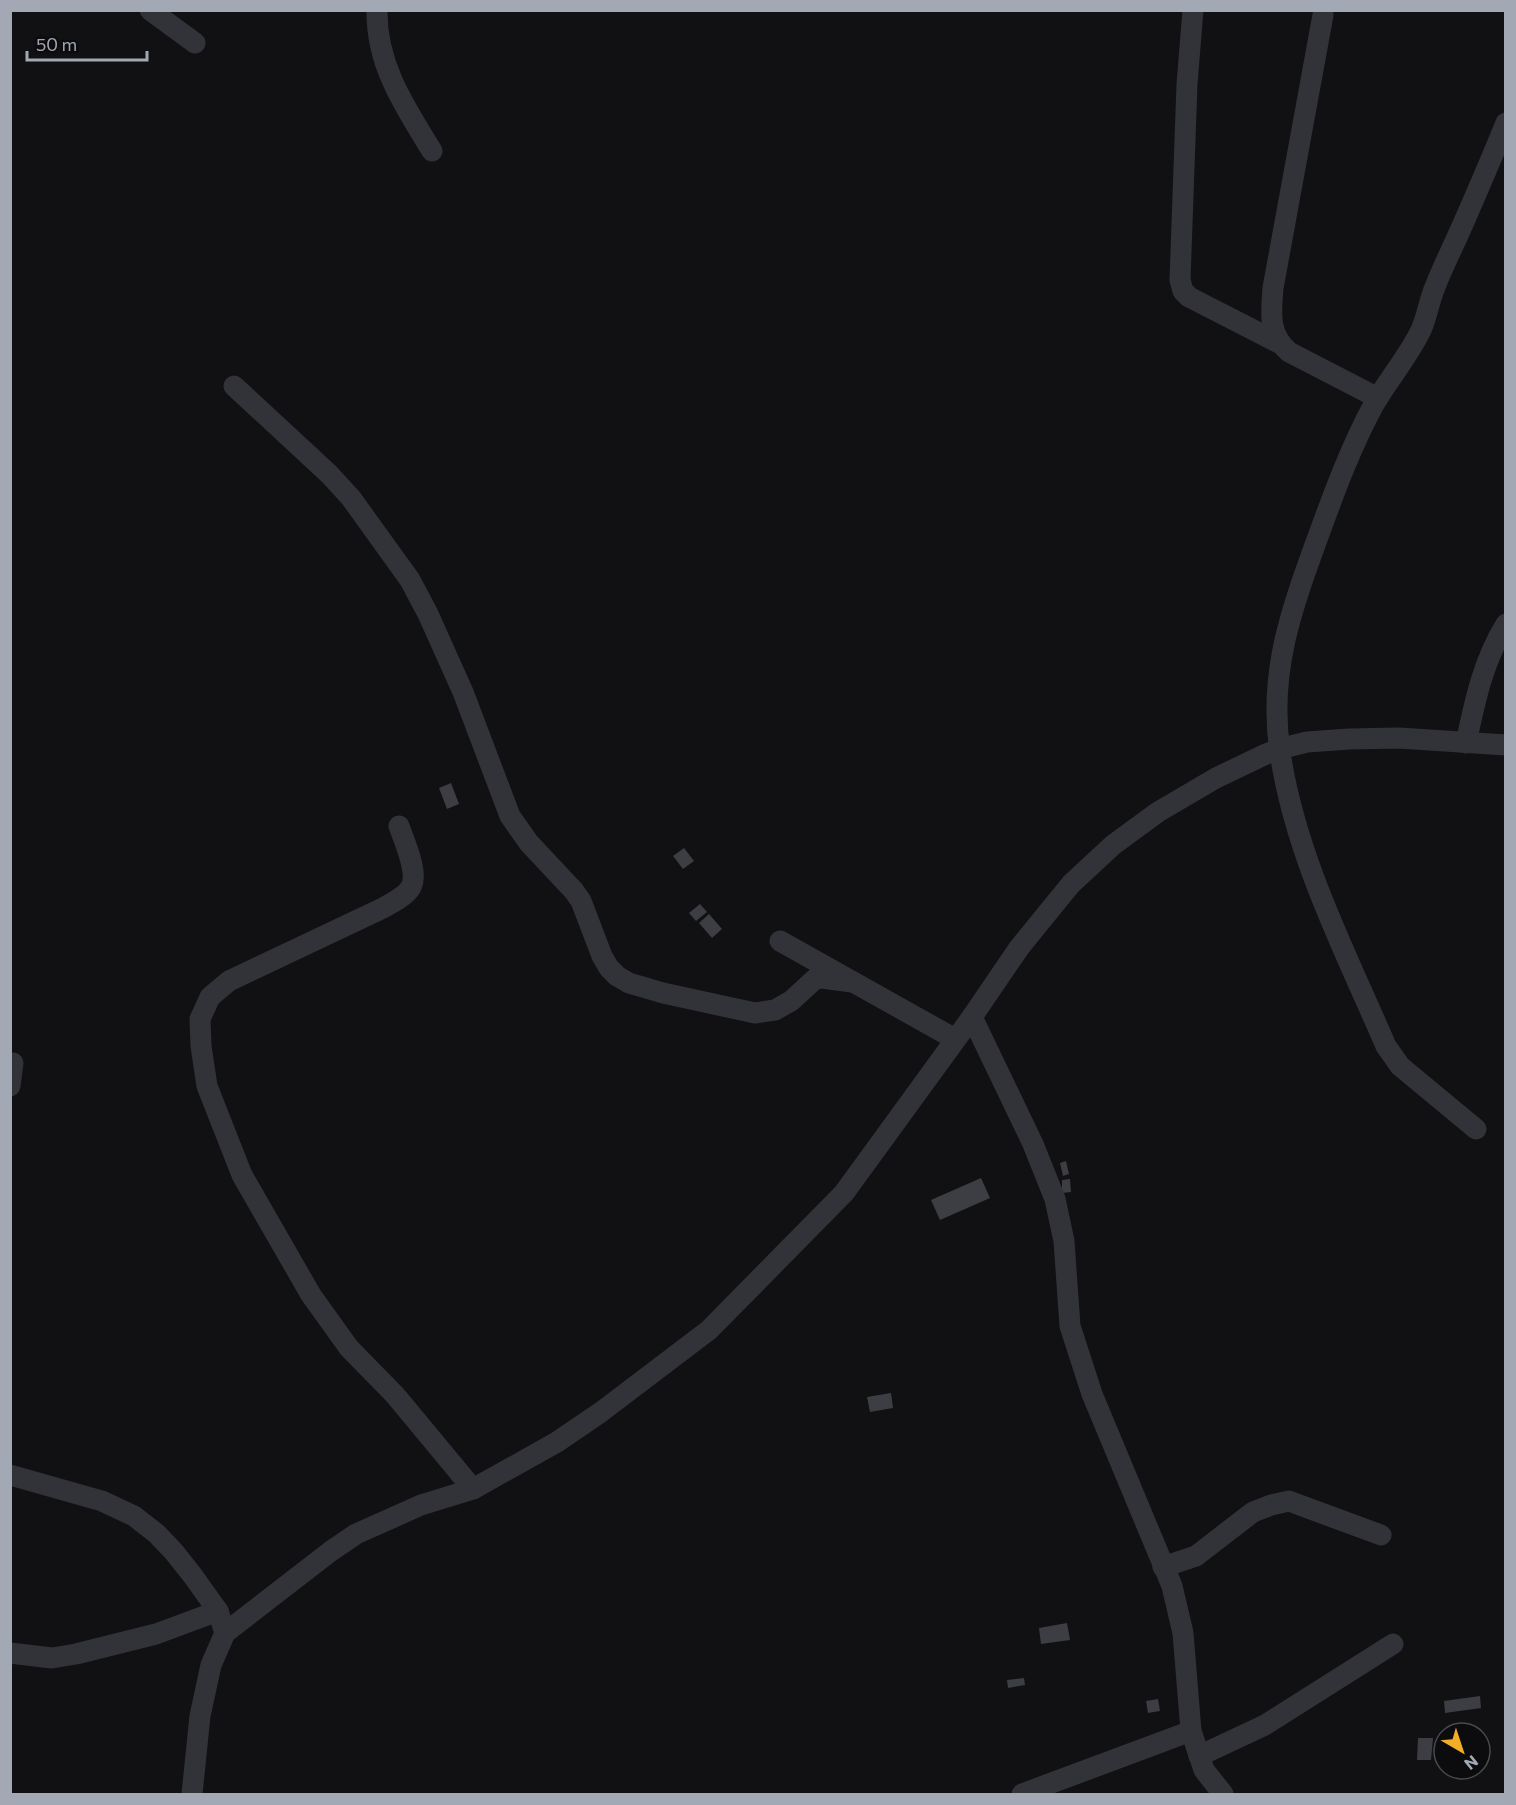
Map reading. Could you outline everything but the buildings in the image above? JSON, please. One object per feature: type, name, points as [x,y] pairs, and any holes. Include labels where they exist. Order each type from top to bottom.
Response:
[{"type":"street","points":[[150,10],[195,43]]},
{"type":"street","points":[[377,10],[380,45],[388,73],[397,94],[432,151]]},
{"type":"street","points":[[1193,10],[1187,84],[1180,280],[1184,291],[1189,297],[1279,343],[1289,352],[1378,398]]},
{"type":"street","points":[[1279,343],[1273,329],[1271,314],[1273,288],[1323,15]]},
{"type":"street","points":[[1476,1129],[1400,1066],[1386,1046],[1326,909],[1296,822],[1280,749],[1276,687],[1283,643],[1293,606],[1354,442],[1378,398],[1407,356],[1422,329],[1435,287],[1486,174],[1506,123]]},
{"type":"street","points":[[234,386],[329,474],[351,498],[410,580],[463,692],[510,816],[529,843],[581,901],[602,956],[617,976],[629,983],[663,993],[755,1013],[775,1010],[791,1001],[815,979],[852,982]]},
{"type":"street","points":[[1466,743],[1484,668],[1493,645],[1506,624]]},
{"type":"street","points":[[192,1794],[200,1716],[211,1665],[225,1633],[330,1551],[356,1534],[421,1505],[473,1489],[557,1442],[709,1330],[844,1193],[972,1017],[1019,948],[1071,884],[1113,845],[1158,813],[1216,778],[1266,754],[1307,742],[1399,738],[1506,745]]},
{"type":"street","points":[[399,826],[413,869],[411,887],[400,898],[383,908],[229,981],[210,997],[200,1019],[201,1046],[207,1086],[242,1175],[311,1295],[350,1348],[395,1395],[473,1489]]},
{"type":"street","points":[[780,941],[955,1039]]},
{"type":"street","points":[[972,1017],[1033,1144],[1055,1199],[1064,1241],[1070,1326],[1092,1394],[1172,1586],[1183,1633],[1191,1731],[1203,1770],[1222,1794]]},
{"type":"street","points":[[10,1086],[13,1063]]},
{"type":"street","points":[[10,1475],[102,1501],[134,1516],[157,1534],[174,1552],[218,1611],[225,1633]]},
{"type":"street","points":[[1163,1567],[1196,1556],[1253,1512],[1271,1504],[1289,1501],[1381,1535]]},
{"type":"street","points":[[10,1653],[52,1658],[76,1654],[156,1634],[218,1611]]},
{"type":"street","points":[[1199,1756],[1265,1725],[1393,1644]]},
{"type":"street","points":[[1022,1794],[1191,1731]]}]
